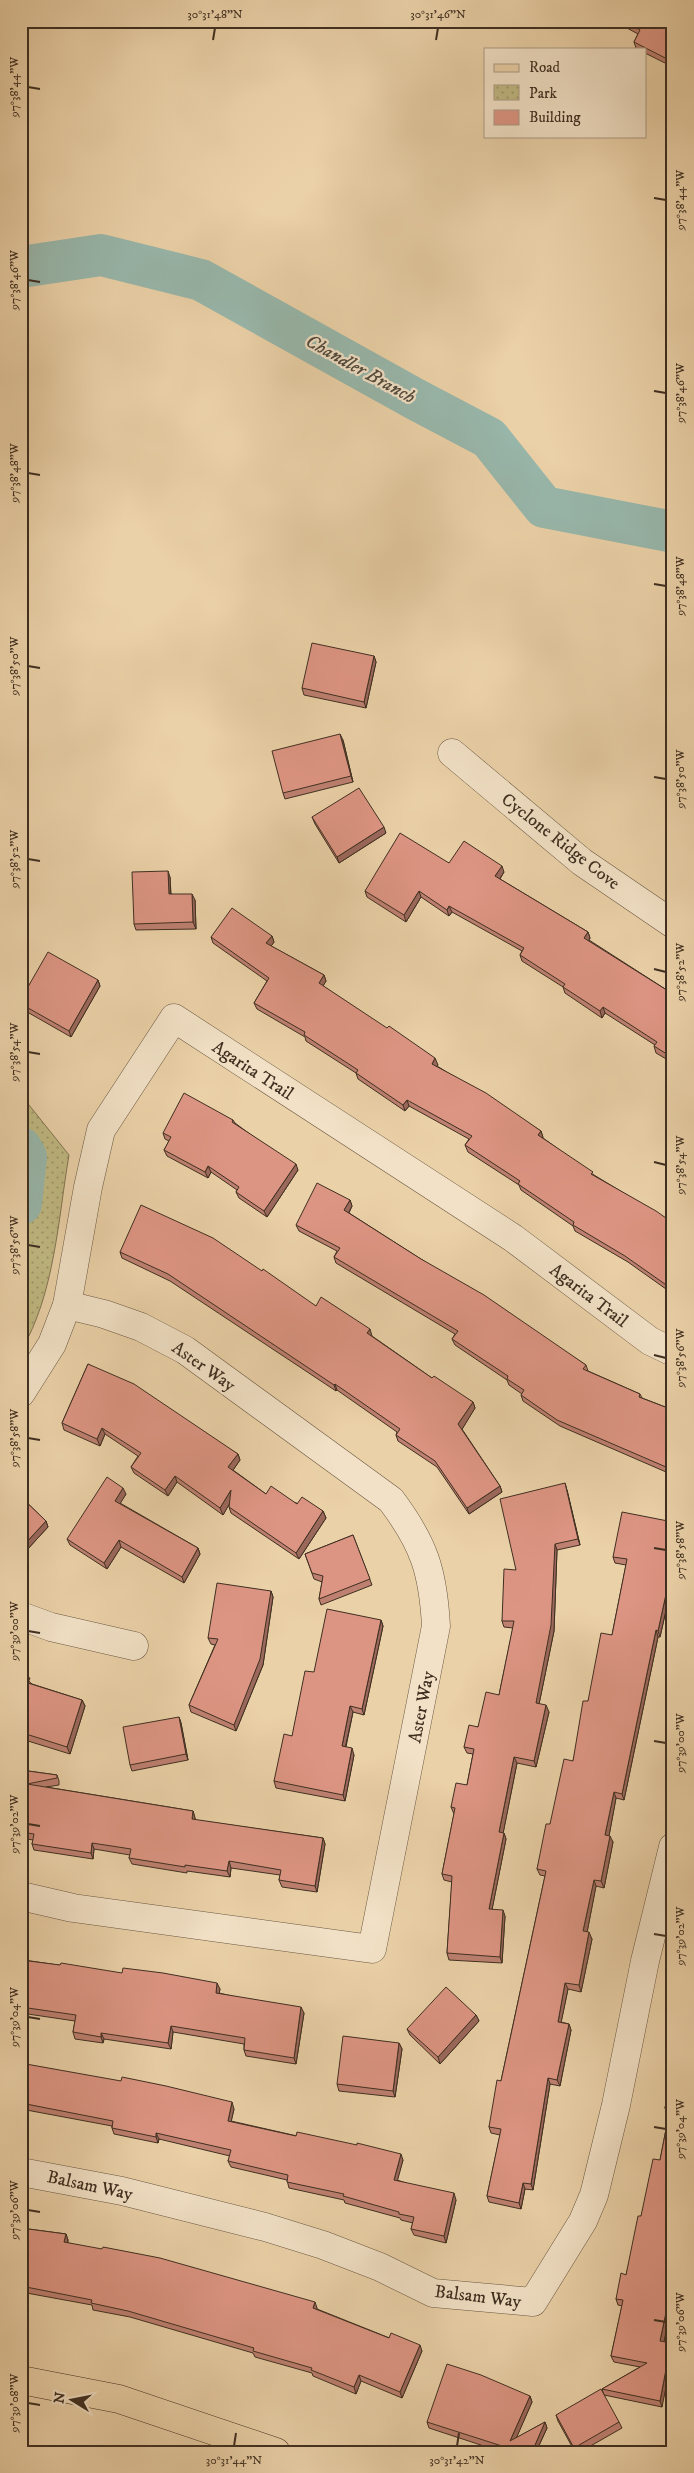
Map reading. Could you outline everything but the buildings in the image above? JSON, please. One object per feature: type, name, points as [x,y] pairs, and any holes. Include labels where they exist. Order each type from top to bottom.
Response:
[{"type":"main road","points":[[21,2380],[119,2399],[276,2452]]},
{"type":"street","name":"Cyclone Ridge Cove","points":[[452,753],[582,862],[673,924]]},
{"type":"street","name":"Agarita Trail","points":[[21,1393],[52,1344],[67,1305],[101,1130],[174,1018],[513,1238],[650,1341],[673,1352]]},
{"type":"street","name":"Aster Way","points":[[21,1896],[73,1908],[372,1949],[436,1626],[434,1592],[426,1559],[412,1528],[391,1500],[185,1350],[140,1327],[104,1314],[67,1305]]},
{"type":"street","points":[[21,1616],[51,1627],[134,1646]]},
{"type":"street","name":"Balsam Way","points":[[21,2172],[122,2191],[265,2227],[323,2245],[364,2261],[433,2293],[533,2302],[583,2222],[594,2195],[616,2105],[645,1961],[673,1847]]},
{"type":"green space","points":[[21,1095],[69,1155],[54,1255],[48,1280],[32,1329],[21,1351]]},
{"type":"waterway","name":"Chandler Branch","points":[[21,267],[101,255],[201,280],[489,438],[544,507],[673,532]]},
{"type":"waterway","name":"Chandler Branch","points":[[21,1148],[26,1157],[21,1204]]}]
